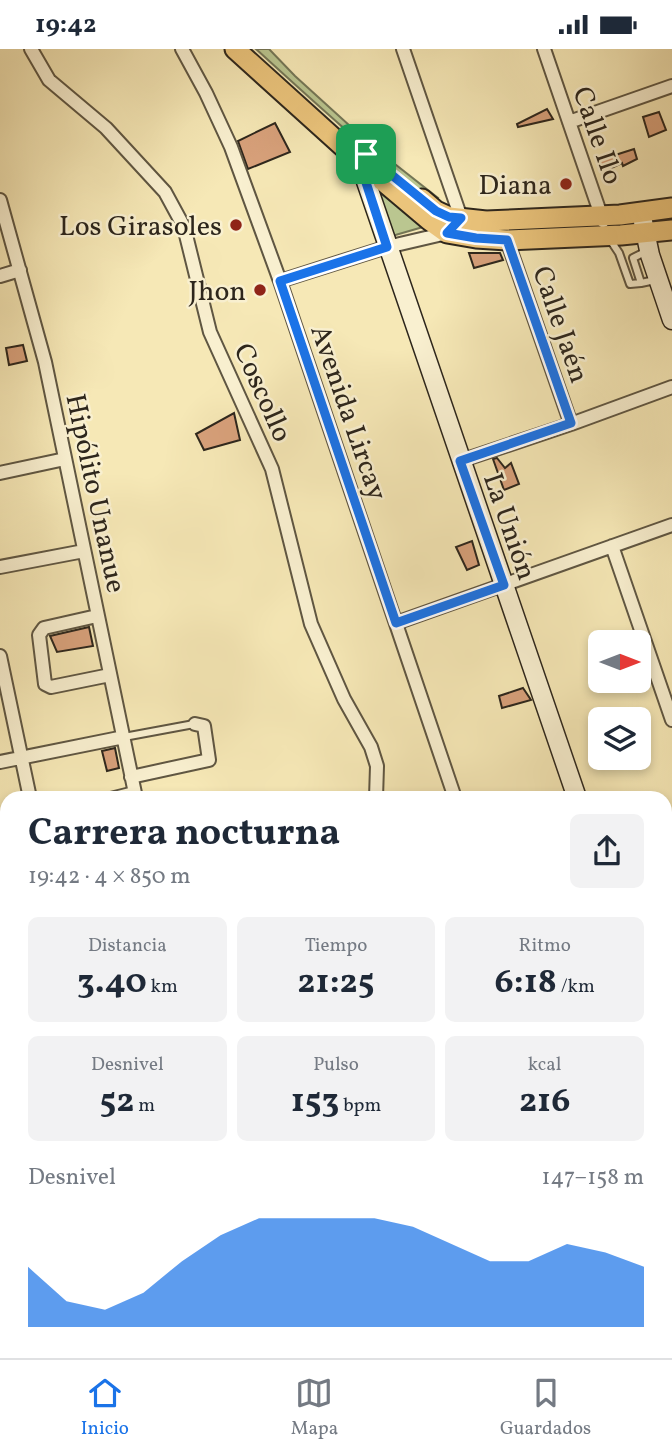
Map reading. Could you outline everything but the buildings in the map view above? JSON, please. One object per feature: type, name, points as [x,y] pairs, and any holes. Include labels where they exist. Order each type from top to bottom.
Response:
[{"type":"main road","points":[[235,49],[362,158],[436,211],[449,217],[486,221],[601,216],[672,208]]},
{"type":"main road","points":[[249,49],[362,158],[429,220],[447,233],[507,240],[608,236],[647,242],[672,230]]},
{"type":"main road","name":"La Unión","points":[[362,158],[387,247],[575,791]]},
{"type":"main road","points":[[641,212],[650,281],[672,320]]},
{"type":"street","name":"Coscollo","points":[[31,49],[49,80],[106,128],[165,192],[184,227],[210,332],[272,469],[311,624],[344,699],[371,747],[377,766],[376,791]]},
{"type":"street","name":"Avenida Lircay","points":[[182,49],[206,93],[230,148],[280,281],[453,791]]},
{"type":"street","points":[[280,281],[387,247],[447,233],[461,218],[403,49]]},
{"type":"street","name":"Calle Ilo","points":[[544,49],[608,236]]},
{"type":"street","points":[[569,123],[672,86]]},
{"type":"street","name":"Hipólito Unanue","points":[[0,200],[45,362],[134,788]]},
{"type":"street","name":"Calle Jaén","points":[[507,240],[571,423]]},
{"type":"street","points":[[0,276],[20,270]]},
{"type":"street","points":[[460,461],[672,387]]},
{"type":"street","points":[[0,473],[65,459]]},
{"type":"street","points":[[396,623],[672,525]]},
{"type":"street","points":[[612,546],[672,720]]},
{"type":"street","points":[[0,567],[84,551]]},
{"type":"street","points":[[97,617],[44,628],[39,635],[46,684],[51,687],[110,675]]},
{"type":"street","points":[[1,661],[28,791]]},
{"type":"street","points":[[134,788],[209,760],[204,726],[195,724]]},
{"type":"street","points":[[0,762],[124,737]]},
{"type":"lane","points":[[608,236],[619,253],[630,284],[650,281]]},
{"type":"lane","points":[[124,737],[195,724]]},
{"type":"green space","points":[[256,49],[269,49],[372,146],[438,198],[434,203],[366,147]]},
{"type":"green space","points":[[381,189],[423,227],[392,236],[378,192]]},
{"type":"place","name":"Diana","points":[[566,184]]},
{"type":"place","name":"Los Girasoles","points":[[236,225]]},
{"type":"place","name":"Jhon","points":[[260,290]]},
{"type":"route","points":[[366,154],[436,211],[449,217],[461,218],[447,233],[507,240],[571,423],[460,461],[504,585],[396,623],[280,281],[387,247],[359,161],[366,154]]}]
